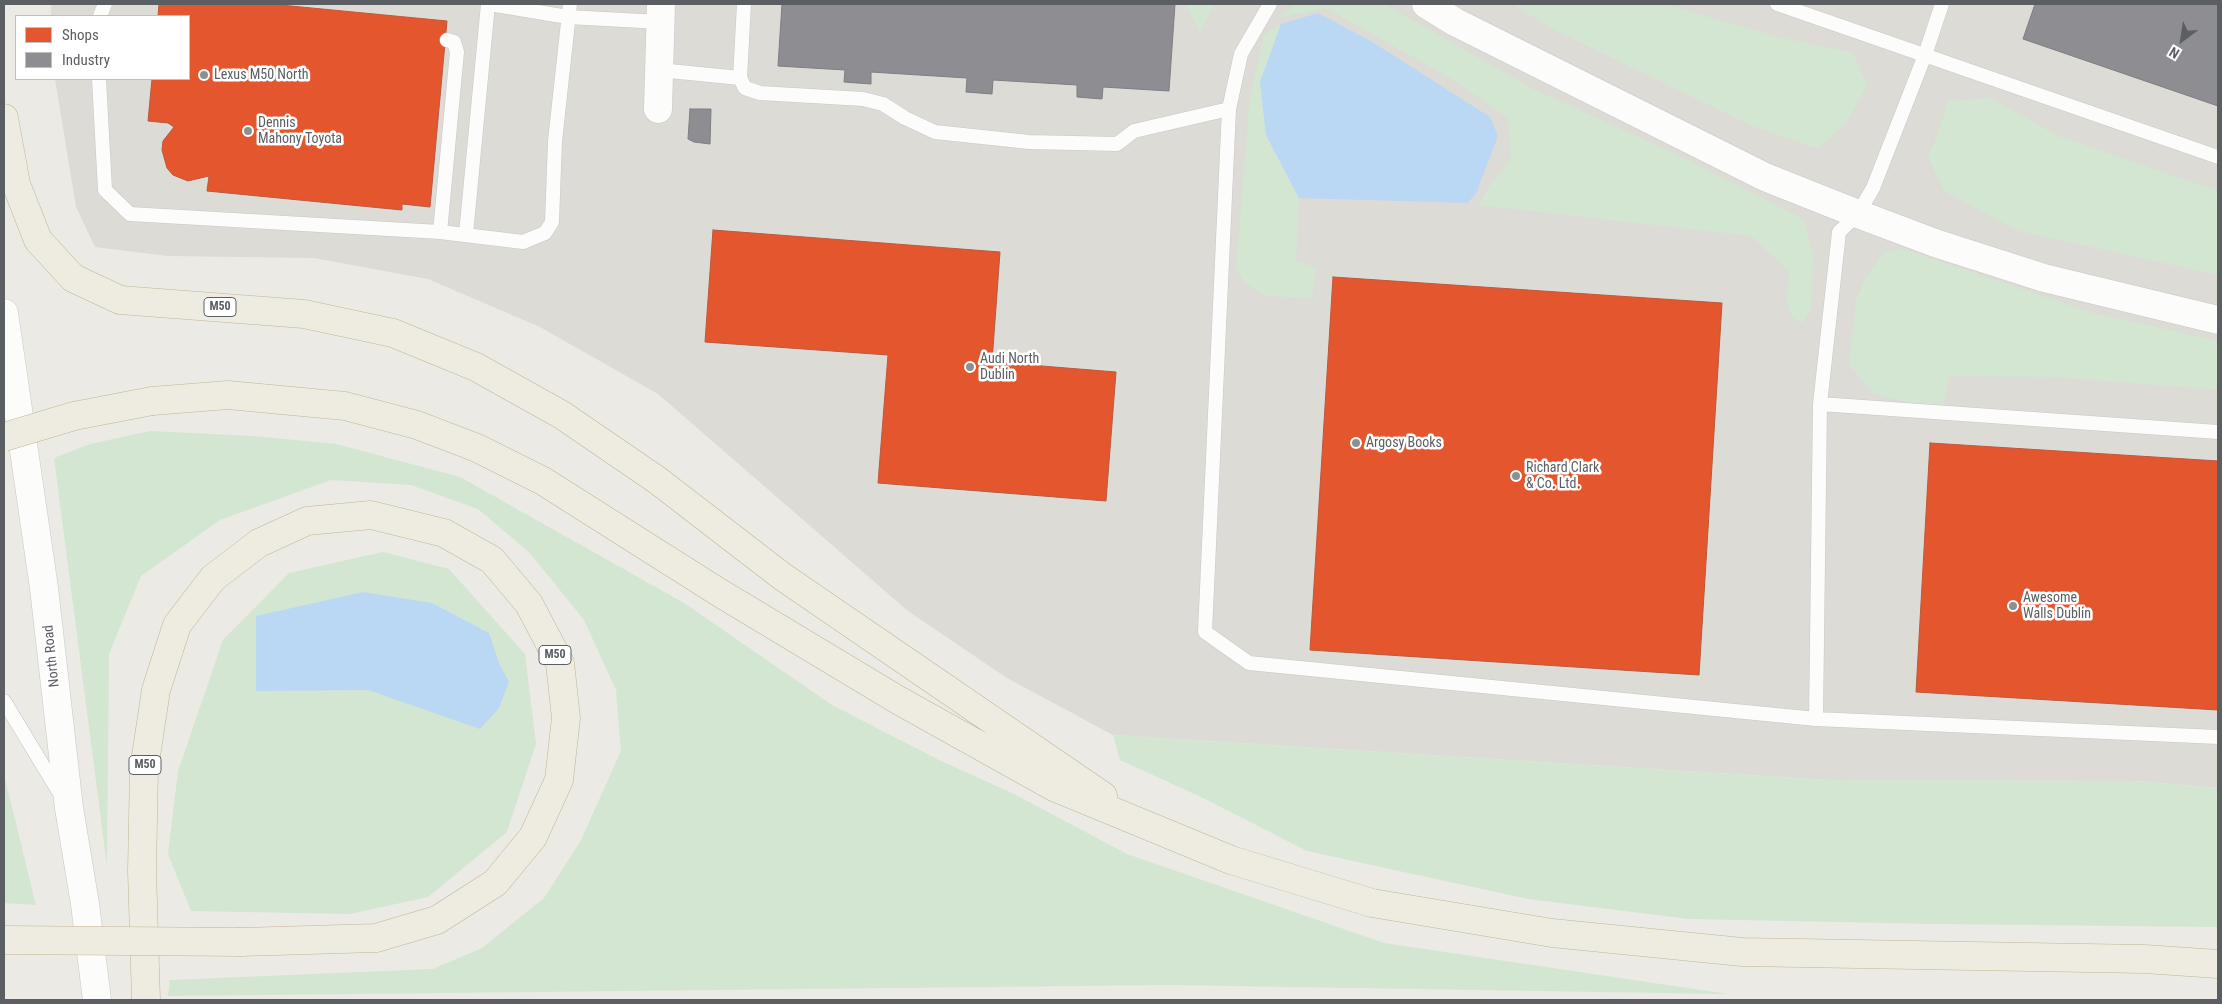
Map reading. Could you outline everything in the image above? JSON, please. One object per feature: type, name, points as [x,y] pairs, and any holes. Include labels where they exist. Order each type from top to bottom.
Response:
[{"type":"highway","name":"M50","points":[[4,118],[16,184],[38,240],[73,278],[120,300],[304,314],[384,331],[476,366],[562,415],[657,480],[783,577],[954,696],[1071,772],[1137,821]]},
{"type":"highway","points":[[4,436],[74,416],[152,401],[228,395],[345,406],[417,425],[477,448],[543,481],[720,593],[898,700],[1054,787],[1231,860],[1372,902],[1552,933],[1742,952],[2144,959],[2218,964]]},
{"type":"highway","name":"M50","points":[[4,940],[240,942],[376,938],[437,920],[494,883],[533,837],[559,780],[566,718],[560,664],[529,604],[492,560],[444,533],[371,515],[307,521],[259,543],[213,578],[177,625],[156,690],[144,768],[142,871],[146,1000]]},
{"type":"street","points":[[1426,4],[1454,22],[1756,172],[1858,214],[1935,243],[2044,278],[2218,320]]},
{"type":"street","points":[[658,110],[661,13]]},
{"type":"street","name":"North Road","points":[[4,313],[44,588],[69,808],[85,904],[97,1000]]},
{"type":"lane","points":[[466,234],[489,4],[569,10],[661,13]]},
{"type":"lane","points":[[744,4],[740,78],[745,88],[760,93],[863,99],[883,104],[905,118],[935,132],[1029,142],[1117,144],[1134,130],[1230,109]]},
{"type":"lane","points":[[1270,4],[1241,54],[1230,109],[1205,632],[1250,663],[1816,719],[2218,737]]},
{"type":"lane","points":[[1777,4],[2218,157]]},
{"type":"lane","points":[[1816,719],[1820,404],[1839,232],[1858,214],[1873,188],[1925,56],[1942,4]]},
{"type":"lane","points":[[99,80],[105,190],[130,214],[440,232],[523,242],[545,233],[552,222],[555,142],[569,10]]},
{"type":"lane","points":[[440,232],[457,52],[454,42],[447,40]]},
{"type":"lane","points":[[659,70],[740,78]]},
{"type":"lane","points":[[1820,404],[2218,432]]},
{"type":"lane","points":[[4,701],[69,808]]},
{"type":"shaded area","points":[[51,4],[2218,4],[2218,788],[2137,781],[1827,780],[1113,735],[1007,678],[908,611],[658,394],[540,327],[428,279],[314,258],[168,256],[95,247],[76,207],[55,80],[190,80],[190,15],[51,15]]},
{"type":"green space","points":[[1185,4],[1215,4],[1200,33]]},
{"type":"green space","points":[[1296,4],[1384,4],[1533,89],[1682,157],[1803,219],[1813,252],[1811,310],[1802,323],[1792,317],[1787,303],[1789,272],[1751,236],[1478,205],[1492,182],[1511,159],[1508,118],[1447,76],[1326,8],[1277,18]]},
{"type":"green space","points":[[1512,4],[1664,4],[1778,37],[1854,53],[1867,86],[1846,123],[1818,149],[1752,126],[1555,30]]},
{"type":"green space","points":[[1281,24],[1260,82],[1266,135],[1299,198],[1296,261],[1316,267],[1312,298],[1265,296],[1243,281],[1236,268],[1250,98],[1264,35]]},
{"type":"green space","points":[[1991,98],[2058,136],[2218,191],[2218,275],[2019,231],[1944,191],[1928,157],[1948,101]]},
{"type":"green space","points":[[1902,249],[2093,313],[2218,341],[2218,390],[2057,377],[1949,376],[1942,413],[1873,393],[1849,365],[1856,300],[1866,277],[1883,253]]},
{"type":"green space","points":[[150,431],[253,436],[336,444],[460,477],[684,603],[832,705],[939,760],[1014,794],[1127,854],[1384,943],[1728,994],[1168,985],[168,996],[170,980],[433,969],[482,948],[544,898],[581,840],[621,751],[616,690],[584,620],[529,552],[478,509],[411,485],[331,480],[220,520],[141,576],[109,654],[107,866],[54,458],[90,444]]},
{"type":"green space","points":[[383,552],[449,569],[525,654],[536,744],[507,832],[428,897],[350,914],[191,911],[168,854],[178,771],[223,640],[289,573]]},
{"type":"green space","points":[[1113,735],[1827,780],[2137,781],[2218,788],[2218,927],[1689,919],[1528,899],[1307,851],[1205,799],[1120,760]]},
{"type":"green space","points":[[4,775],[36,905],[4,903]]},
{"type":"water","points":[[1318,13],[1374,43],[1490,117],[1498,136],[1477,191],[1468,203],[1299,198],[1266,135],[1260,82],[1281,24]]},
{"type":"water","points":[[363,592],[432,603],[489,633],[499,663],[509,682],[499,708],[480,729],[368,690],[256,691],[256,616]]},
{"type":"building: Shops","points":[[159,4],[270,4],[447,21],[430,207],[402,204],[402,210],[207,191],[209,176],[188,181],[173,175],[167,168],[162,150],[163,141],[174,127],[168,123],[148,121],[152,80],[190,80],[190,15],[158,15]]},
{"type":"building: Shops","name":"Audi North Dublin","points":[[713,230],[1000,252],[992,362],[1116,372],[1106,501],[878,483],[888,355],[705,342]]},
{"type":"building: Shops","name":"Richard Clark & Co. Ltd.","points":[[1333,277],[1722,303],[1699,675],[1310,650]]},
{"type":"building: Shops","points":[[1930,443],[2218,461],[2218,710],[1916,692]]},
{"type":"building: Industry","points":[[782,4],[1175,4],[1169,91],[1103,87],[1102,99],[1077,97],[1077,85],[993,80],[992,94],[966,92],[967,78],[871,72],[871,84],[844,82],[845,70],[778,66]]},
{"type":"building: Industry","points":[[2035,4],[2218,4],[2218,106],[2023,39]]},
{"type":"building: Industry","points":[[690,109],[711,109],[710,144],[694,142],[688,139]]},
{"type":"place","name":"Lexus M50 North","points":[[204,75]]},
{"type":"place","name":"Dennis Mahony Toyota","points":[[248,131]]},
{"type":"place","name":"Audi North Dublin","points":[[970,367]]},
{"type":"place","name":"Argosy Books","points":[[1356,443]]},
{"type":"place","name":"Richard Clark & Co. Ltd.","points":[[1516,476]]},
{"type":"place","name":"Awesome Walls Dublin","points":[[2013,606]]}]
